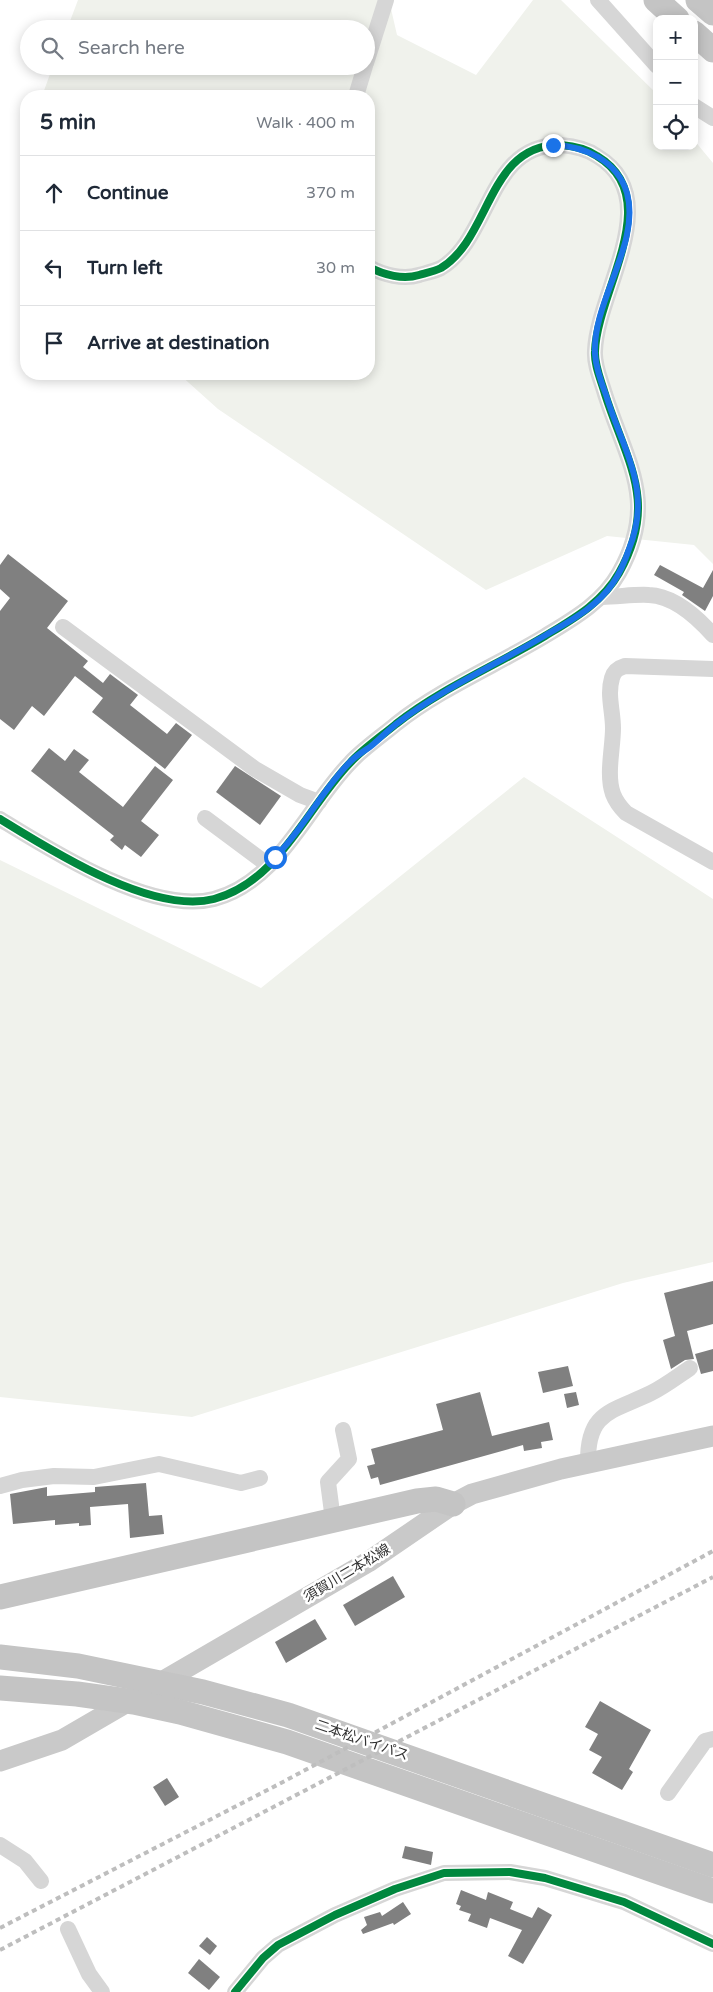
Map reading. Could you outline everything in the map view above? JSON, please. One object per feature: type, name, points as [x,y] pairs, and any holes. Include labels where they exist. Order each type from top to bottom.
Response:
[{"type":"highway","points":[[656,0],[673,15]]},
{"type":"highway","points":[[698,0],[713,13]]},
{"type":"highway","points":[[698,37],[713,50]]},
{"type":"highway","points":[[0,1597],[417,1501],[436,1499],[453,1504]]},
{"type":"highway","points":[[4,1651],[9,1688]]},
{"type":"highway","name":"二本松バイパス","points":[[4,1651],[203,1692],[288,1715],[433,1764],[713,1864]]},
{"type":"highway","name":"二本松バイパス","points":[[9,1688],[77,1694],[134,1702],[180,1712],[286,1742],[713,1891]]},
{"type":"main road","name":"須賀川二本松線","points":[[0,1761],[62,1740],[368,1562],[453,1504],[472,1494],[588,1463],[713,1436]]},
{"type":"street","points":[[375,36],[386,0]]},
{"type":"street","points":[[598,0],[653,62]]},
{"type":"street","points":[[358,90],[363,75]]},
{"type":"street","points":[[698,109],[713,118]]},
{"type":"street","points":[[0,819],[73,860],[132,889],[160,899],[193,902],[214,899],[244,887],[260,875],[288,844],[351,760],[398,722],[435,698],[578,616],[602,597],[621,570],[633,541],[639,511],[636,479],[596,366],[595,351],[603,308],[621,250],[630,210],[626,191],[619,176],[596,155],[573,146],[553,145],[537,148],[520,157],[505,173],[467,239],[442,267],[410,278],[388,275],[375,270]]},
{"type":"street","points":[[602,597],[650,595],[670,600],[700,620],[713,635]]},
{"type":"street","points":[[63,627],[255,769],[300,795],[319,802]]},
{"type":"street","points":[[713,669],[625,666],[617,669],[612,676],[610,693],[613,726],[612,793],[618,805],[626,813],[713,862]]},
{"type":"street","points":[[205,818],[268,865]]},
{"type":"street","points":[[588,1463],[587,1442],[602,1417],[615,1408],[652,1393],[690,1368]]},
{"type":"street","points":[[333,1520],[328,1482],[349,1459],[343,1430]]},
{"type":"street","points":[[0,1486],[22,1480],[54,1476],[94,1477],[159,1464],[241,1483],[260,1478]]},
{"type":"street","points":[[668,1793],[705,1741],[713,1739]]},
{"type":"street","points":[[0,1844],[26,1861],[41,1880]]},
{"type":"street","points":[[235,1992],[263,1958],[278,1945],[335,1915],[395,1889],[444,1873],[510,1872],[545,1878],[624,1902],[713,1944]]},
{"type":"street","points":[[68,1929],[89,1974],[102,1992]]},
{"type":"shaded area","points":[[78,0],[389,0],[397,35],[476,75],[533,0],[561,0],[653,90],[653,150],[698,150],[698,145],[713,163],[713,564],[694,545],[607,536],[486,590],[218,409],[186,380],[375,380],[375,90],[44,90],[50,75],[375,75],[375,20],[70,20]]},
{"type":"shaded area","points":[[524,777],[713,899],[713,1262],[623,1283],[192,1417],[0,1397],[0,860],[261,988]]},
{"type":"building","points":[[8,554],[68,601],[47,628],[88,661],[83,667],[103,683],[110,674],[138,695],[130,705],[167,734],[176,723],[192,735],[165,769],[92,712],[103,698],[75,676],[44,716],[32,706],[14,730],[0,719],[0,611],[10,598],[0,589],[0,565]]},
{"type":"building","points":[[660,565],[703,588],[713,570],[713,596],[705,611],[682,595],[684,592],[654,575]]},
{"type":"building","points":[[49,748],[65,761],[74,749],[89,760],[79,772],[123,807],[155,766],[173,780],[141,821],[159,835],[141,857],[125,845],[122,850],[110,840],[114,836],[31,771]]},
{"type":"building","points":[[235,766],[281,796],[260,825],[216,792]]},
{"type":"building","points":[[713,1281],[713,1324],[687,1331],[694,1359],[685,1360],[671,1369],[663,1340],[675,1336],[664,1293]]},
{"type":"building","points":[[713,1349],[713,1371],[701,1374],[695,1354]]},
{"type":"building","points":[[568,1366],[573,1386],[543,1393],[538,1372]]},
{"type":"building","points":[[480,1392],[492,1436],[549,1422],[553,1440],[541,1442],[542,1448],[524,1451],[523,1445],[380,1485],[378,1477],[371,1479],[367,1466],[375,1464],[371,1449],[443,1430],[436,1404]]},
{"type":"building","points":[[576,1392],[579,1405],[567,1408],[564,1394]]},
{"type":"building","points":[[146,1483],[149,1516],[162,1515],[164,1534],[130,1538],[128,1504],[90,1507],[91,1525],[79,1526],[79,1523],[55,1525],[55,1520],[13,1524],[10,1494],[47,1487],[47,1496],[95,1492],[95,1487]]},
{"type":"building","points":[[393,1576],[405,1597],[355,1626],[343,1605]]},
{"type":"building","points":[[315,1619],[327,1639],[286,1663],[275,1642]]},
{"type":"building","points":[[600,1701],[651,1730],[629,1769],[633,1772],[622,1790],[592,1773],[602,1757],[589,1750],[598,1734],[585,1727]]},
{"type":"building","points":[[167,1778],[179,1797],[165,1806],[153,1787]]},
{"type":"building","points":[[405,1846],[433,1852],[431,1865],[402,1858]]},
{"type":"building","points":[[461,1890],[486,1900],[488,1892],[513,1902],[510,1909],[532,1918],[538,1907],[552,1915],[523,1964],[508,1956],[522,1930],[490,1918],[487,1928],[468,1921],[471,1914],[459,1910],[461,1906],[456,1904]]},
{"type":"building","points":[[403,1902],[411,1914],[394,1925],[393,1923],[363,1934],[361,1930],[367,1925],[364,1917],[380,1912],[382,1916]]},
{"type":"building","points":[[207,1937],[217,1946],[210,1955],[199,1946]]},
{"type":"building","points":[[199,1959],[220,1977],[209,1990],[188,1973]]},
{"type":"railway","points":[[0,1928],[281,1783],[713,1551]]},
{"type":"railway","points":[[0,1950],[713,1577]]},
{"type":"cycle path","points":[[0,819],[74,863],[133,889],[162,898],[189,901],[214,899],[237,890],[257,877],[290,841],[334,781],[354,758],[396,724],[450,688],[527,647],[566,623],[595,602],[612,584],[631,548],[637,525],[638,503],[630,462],[605,394],[595,356],[599,327],[623,247],[628,220],[626,196],[617,174],[597,156],[580,148],[561,145],[537,148],[518,159],[504,175],[471,236],[458,254],[441,268],[407,277],[387,274],[375,270]]},
{"type":"cycle path","points":[[235,1992],[263,1958],[278,1945],[335,1915],[395,1889],[444,1873],[510,1872],[545,1878],[624,1902],[713,1944]]},
{"type":"route","points":[[275,857],[288,844],[351,760],[372,746],[398,722],[435,698],[578,616],[602,597],[613,584],[633,541],[638,522],[638,489],[596,366],[595,351],[603,308],[621,250],[630,210],[626,191],[619,176],[609,165],[596,155],[573,146],[553,145]]}]
